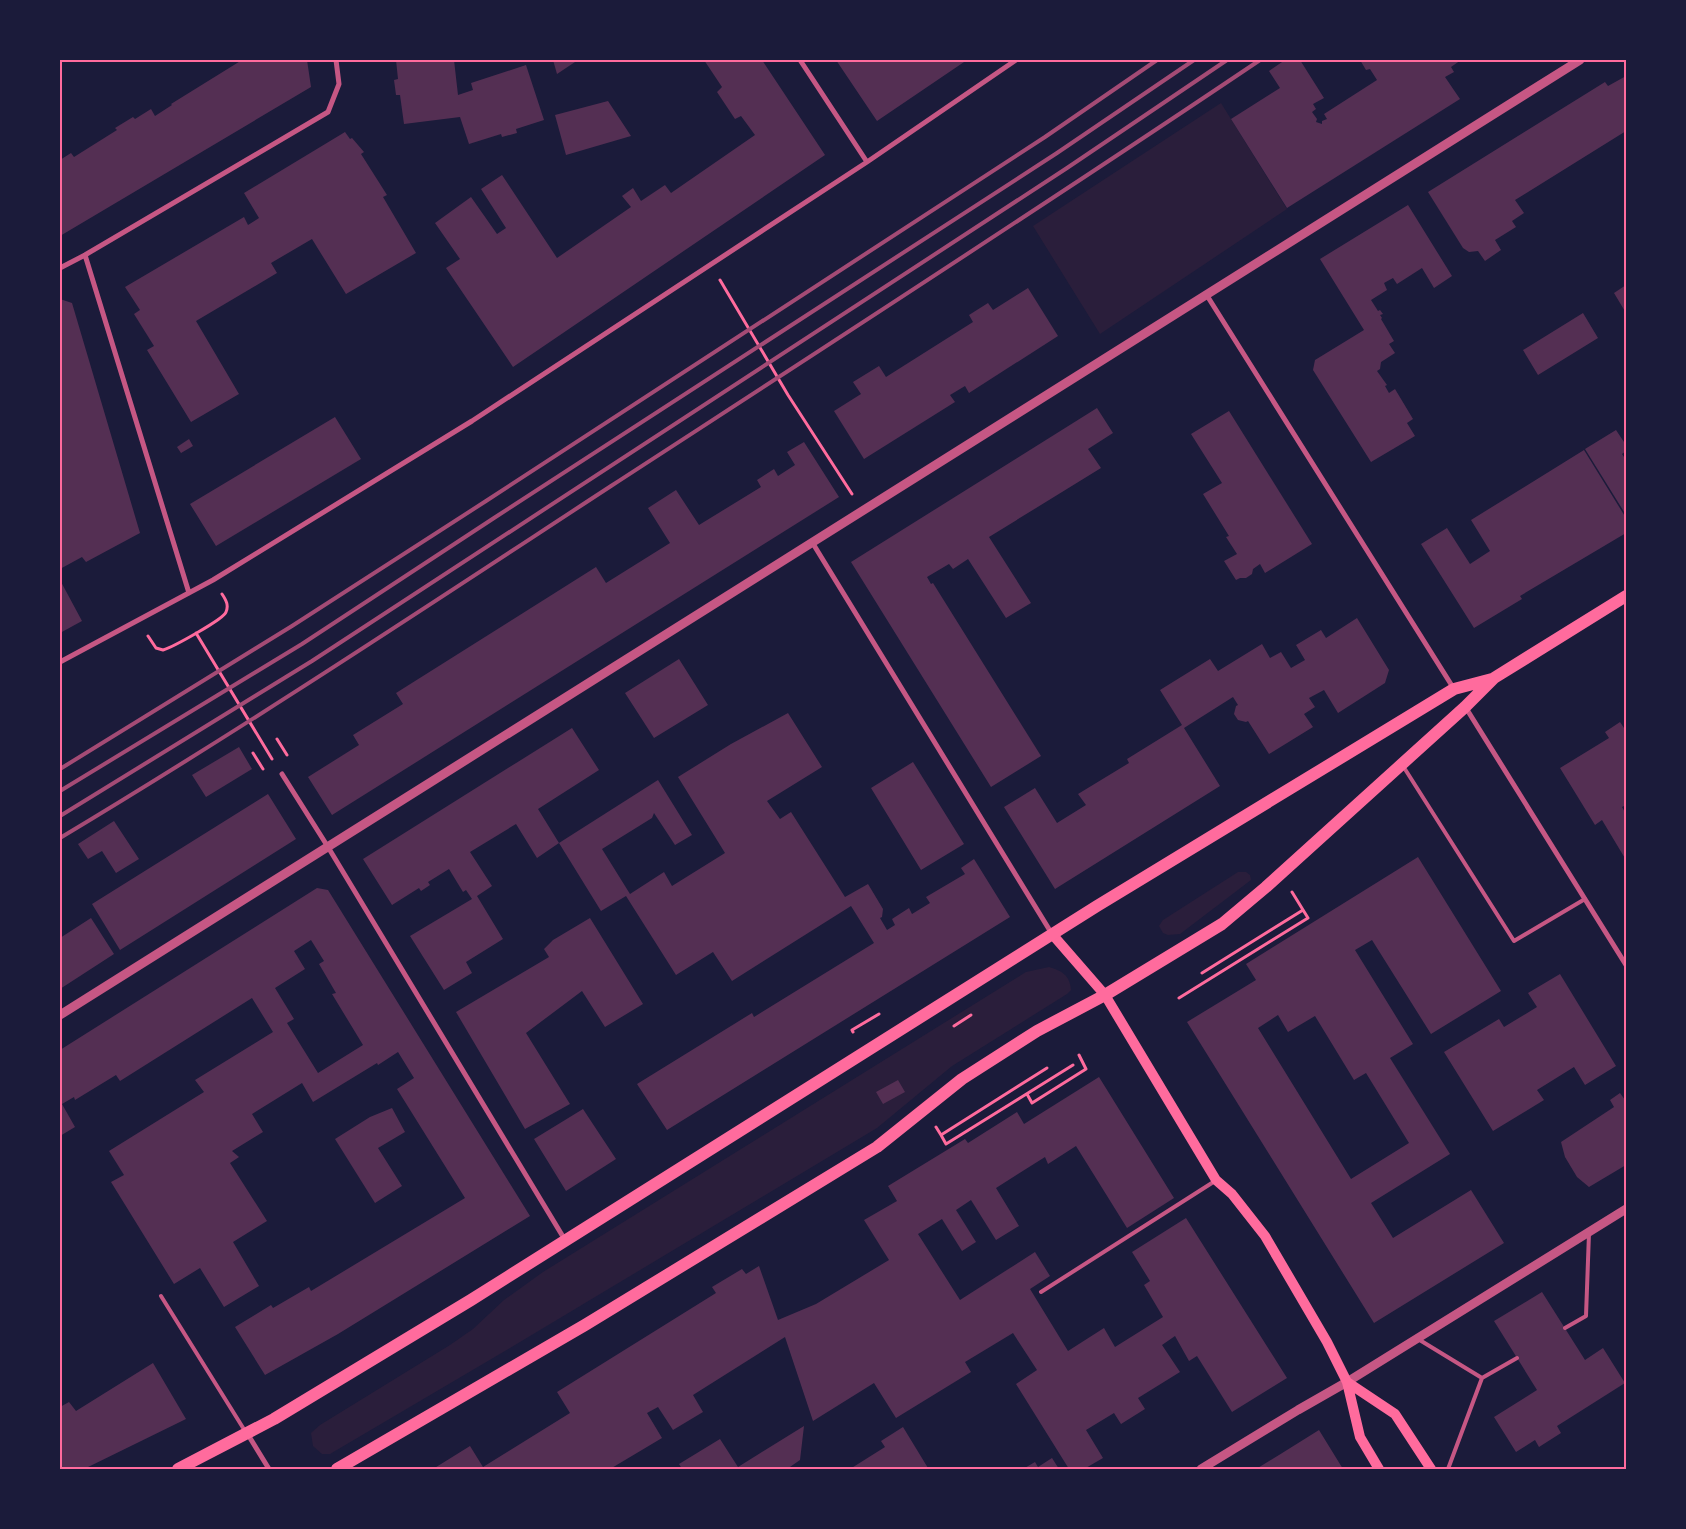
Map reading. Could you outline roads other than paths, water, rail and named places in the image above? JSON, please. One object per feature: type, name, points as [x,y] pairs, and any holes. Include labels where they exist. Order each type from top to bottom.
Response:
[{"type":"main road","points":[[337,1469],[585,1325],[877,1147],[962,1079],[1037,1030],[1106,995],[1222,924],[1266,887],[1402,764],[1494,678],[1626,596]]},
{"type":"main road","points":[[178,1469],[274,1419],[471,1300],[1052,934],[1454,689],[1494,678]]},
{"type":"main road","points":[[1052,934],[1106,995],[1216,1180],[1232,1194],[1265,1236],[1327,1342],[1347,1382],[1360,1437],[1379,1469]]},
{"type":"main road","points":[[1347,1382],[1395,1414],[1431,1469]]},
{"type":"street","points":[[60,268],[328,112],[340,84],[336,60]]},
{"type":"street","points":[[800,60],[867,162]]},
{"type":"street","points":[[60,662],[189,593],[472,421],[867,162],[1016,60]]},
{"type":"street","points":[[60,1015],[1580,60]]},
{"type":"street","points":[[85,255],[189,593]]},
{"type":"street","points":[[1206,294],[1454,689]]},
{"type":"street","points":[[812,542],[1052,934]]},
{"type":"street","points":[[1465,707],[1626,965]]},
{"type":"street","points":[[282,774],[565,1240]]},
{"type":"street","points":[[1201,1469],[1347,1382],[1626,1209]]},
{"type":"street","points":[[247,1433],[269,1469]]},
{"type":"lane","points":[[1402,764],[1514,941],[1585,899]]},
{"type":"lane","points":[[1041,1292],[1216,1180]]},
{"type":"lane","points":[[1565,1328],[1586,1316],[1590,1232]]},
{"type":"lane","points":[[160,1296],[247,1433]]},
{"type":"lane","points":[[1418,1338],[1482,1378]]},
{"type":"lane","points":[[1448,1469],[1482,1378],[1517,1358]]},
{"type":"railway","points":[[60,769],[292,626],[486,501],[1045,137],[1157,60]]},
{"type":"railway","points":[[60,791],[302,644],[1057,153],[1194,60]]},
{"type":"railway","points":[[60,816],[312,661],[1067,168],[1227,60]]},
{"type":"railway","points":[[60,838],[337,665],[1260,60]]}]
